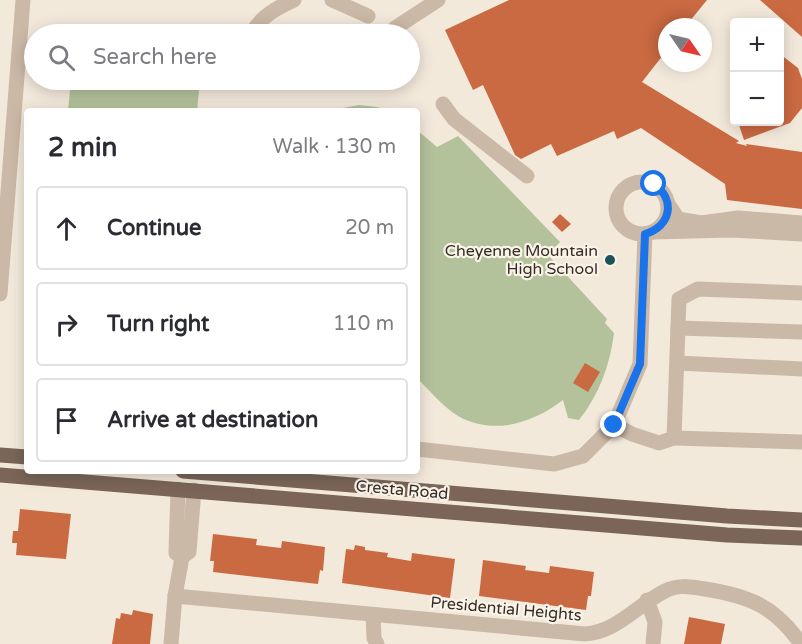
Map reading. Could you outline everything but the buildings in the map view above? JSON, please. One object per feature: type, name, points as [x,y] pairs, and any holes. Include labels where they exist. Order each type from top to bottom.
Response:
[{"type":"main road","points":[[0,455],[24,457]]},
{"type":"main road","name":"Cresta Road","points":[[250,474],[295,476],[727,516],[802,520]]},
{"type":"main road","name":"Cresta Road","points":[[0,475],[727,535],[802,538]]},
{"type":"street","points":[[0,294],[23,0]]},
{"type":"street","points":[[258,24],[275,9],[294,0]]},
{"type":"street","points":[[332,0],[368,16]]},
{"type":"street","points":[[401,24],[438,0]]},
{"type":"street","points":[[443,104],[454,119],[527,176]]},
{"type":"street","points":[[802,223],[738,218],[701,223],[678,219],[661,189],[646,182],[630,184],[622,190],[616,207],[617,216],[628,230],[649,233],[731,230],[802,234]]},
{"type":"street","points":[[420,449],[554,464],[583,456],[614,425],[640,364],[649,233],[665,220],[668,204]]},
{"type":"street","points":[[674,438],[679,298],[698,289],[802,293]]},
{"type":"street","points":[[678,328],[802,332]]},
{"type":"street","points":[[677,363],[802,369]]},
{"type":"street","points":[[614,425],[659,443],[674,438],[802,442]]},
{"type":"street","points":[[293,499],[295,476]]},
{"type":"street","points":[[171,644],[182,557],[176,552],[186,490]]},
{"type":"street","name":"Presidential Heights","points":[[176,596],[585,634],[608,629],[647,600],[679,586],[735,594],[753,600],[781,620],[801,644]]},
{"type":"street","points":[[647,600],[655,622],[653,644]]},
{"type":"street","points":[[373,615],[374,638],[377,644]]},
{"type":"green space","points":[[70,90],[199,90],[197,108],[68,108]]},
{"type":"green space","points":[[359,105],[380,108],[342,108]]},
{"type":"green space","points":[[420,133],[437,147],[458,136],[560,242],[548,255],[607,319],[605,323],[614,333],[610,357],[598,390],[579,420],[568,418],[563,400],[526,420],[499,426],[485,425],[458,416],[420,381]]},
{"type":"place","name":"Cheyenne Mountain High School","points":[[610,260]]},
{"type":"route","points":[[614,425],[640,364],[645,234],[660,227],[668,212],[666,196],[654,184]]}]
